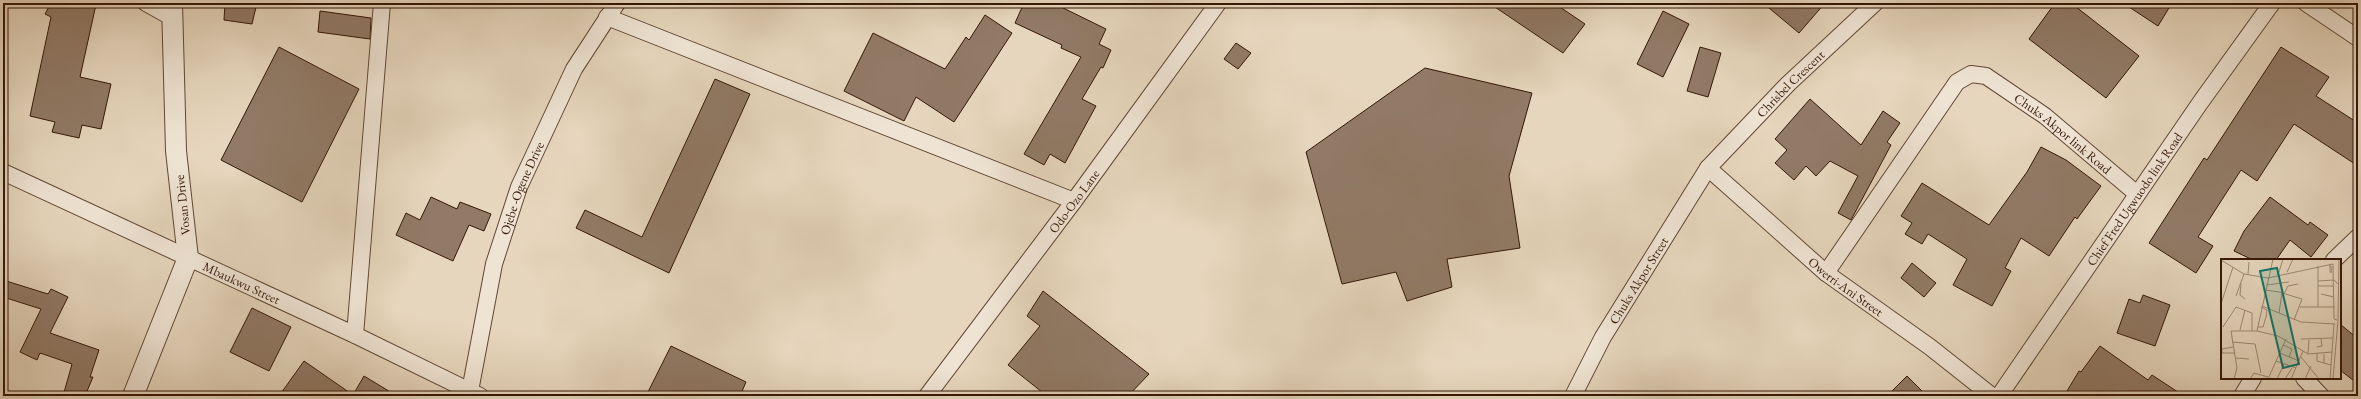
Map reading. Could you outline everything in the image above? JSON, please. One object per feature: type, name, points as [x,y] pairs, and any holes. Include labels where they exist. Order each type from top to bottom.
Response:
[{"type":"street","points":[[146,3],[172,10]]},
{"type":"street","points":[[355,335],[382,3]]},
{"type":"street","name":"Ojebe -Ogene Drive","points":[[475,394],[494,264],[519,187],[574,69],[617,3]]},
{"type":"street","name":"Odo-Ozo Lane","points":[[927,396],[1074,202],[1218,3]]},
{"type":"street","name":"Chrisbel Crescent","points":[[1708,168],[1788,84],[1875,3]]},
{"type":"street","name":"Chief Fred Ugwuodo link Road","points":[[1999,396],[2137,194],[2272,3]]},
{"type":"street","points":[[2306,3],[2358,38]]},
{"type":"street","name":"Vosan Drive","points":[[133,396],[188,258],[176,151],[172,10]]},
{"type":"street","points":[[607,17],[1074,202]]},
{"type":"street","name":"Chuks Akpor link Road","points":[[1826,273],[1957,82],[1971,74],[1986,76],[2045,116],[2137,194]]},
{"type":"street","name":"Owerri-Ani Street","points":[[1708,168],[1826,273],[1930,347],[1992,396]]},
{"type":"street","name":"Chuks Akpor Street","points":[[1573,396],[1604,337],[1708,168]]},
{"type":"street","name":"Mbaukwu Street","points":[[3,172],[355,335],[475,394]]},
{"type":"street","points":[[2335,259],[2358,237]]},
{"type":"street","points":[[2242,396],[2252,379]]},
{"type":"street","points":[[2305,379],[2321,396]]},
{"type":"building","points":[[51,3],[99,3],[95,9],[80,77],[111,84],[101,129],[82,125],[79,138],[52,132],[55,122],[30,116],[51,17],[45,14]]},
{"type":"building","points":[[225,3],[257,3],[252,24],[224,20]]},
{"type":"building","points":[[1024,3],[1053,3],[1106,29],[1099,44],[1111,50],[1103,68],[1101,67],[1082,99],[1096,106],[1065,163],[1050,154],[1044,165],[1024,154],[1081,57],[1061,48],[1062,45],[1015,23]]},
{"type":"building","points":[[1489,3],[1554,3],[1585,24],[1563,53]]},
{"type":"building","points":[[1763,3],[1825,3],[1799,33]]},
{"type":"building","points":[[2055,3],[2071,3],[2139,56],[2106,98],[2029,39]]},
{"type":"building","points":[[2123,3],[2172,3],[2158,26]]},
{"type":"building","points":[[320,11],[371,18],[370,39],[318,32]]},
{"type":"building","points":[[1663,11],[1689,24],[1663,77],[1637,64]]},
{"type":"building","points":[[985,15],[1012,33],[954,122],[916,97],[904,121],[844,91],[873,33],[945,69],[966,37],[969,40]]},
{"type":"building","points":[[1236,43],[1251,53],[1238,69],[1224,59]]},
{"type":"building","points":[[279,47],[359,89],[302,202],[221,160]]},
{"type":"building","points":[[1700,47],[1721,53],[1708,97],[1687,91]]},
{"type":"building","points":[[2281,47],[2329,77],[2316,96],[2358,123],[2358,166],[2294,124],[2257,181],[2241,170],[2198,237],[2213,246],[2196,273],[2149,243],[2204,158],[2207,160]]},
{"type":"building","points":[[1425,68],[1532,93],[1509,176],[1520,248],[1447,259],[1452,287],[1407,301],[1396,272],[1342,284],[1306,152]]},
{"type":"building","points":[[715,79],[750,94],[669,273],[576,228],[585,210],[642,237]]},
{"type":"building","points":[[1810,99],[1861,145],[1883,111],[1900,123],[1887,142],[1891,145],[1851,220],[1838,213],[1858,176],[1830,161],[1816,176],[1806,166],[1794,180],[1775,163],[1787,150],[1775,139]]},
{"type":"building","points":[[2041,147],[2066,160],[2101,186],[2077,219],[2075,217],[2049,256],[2021,238],[2005,268],[2011,271],[1992,306],[1953,285],[1967,259],[1928,234],[1922,244],[1905,234],[1912,223],[1901,216],[1922,183],[1989,225],[2027,172]]},
{"type":"building","points":[[431,197],[457,209],[460,202],[491,214],[484,231],[469,225],[453,261],[396,235],[406,213],[420,220]]},
{"type":"building","points":[[2270,197],[2308,225],[2310,222],[2328,235],[2311,257],[2290,240],[2277,259],[2251,259],[2234,251],[2244,231]]},
{"type":"building","points":[[1912,263],[1936,283],[1924,297],[1901,278]]},
{"type":"building","points":[[3,280],[48,294],[51,289],[68,297],[50,333],[99,350],[90,377],[93,377],[85,396],[63,396],[72,364],[40,353],[37,360],[20,352],[41,309],[3,297]]},
{"type":"building","points":[[1043,291],[1149,374],[1128,396],[1047,396],[1008,365],[1040,326],[1027,316]]},
{"type":"building","points":[[2143,295],[2170,305],[2155,346],[2117,333],[2129,299],[2140,303]]},
{"type":"building","points":[[252,308],[291,327],[269,371],[230,352]]},
{"type":"building","points":[[2341,325],[2358,339],[2358,384],[2341,371]]},
{"type":"building","points":[[671,346],[746,382],[740,396],[646,396]]},
{"type":"building","points":[[2100,346],[2148,380],[2152,375],[2184,396],[2064,396],[2079,371],[2081,372]]},
{"type":"building","points":[[304,361],[353,395],[364,376],[397,396],[279,396]]},
{"type":"building","points":[[1907,376],[1927,396],[1887,396]]}]
